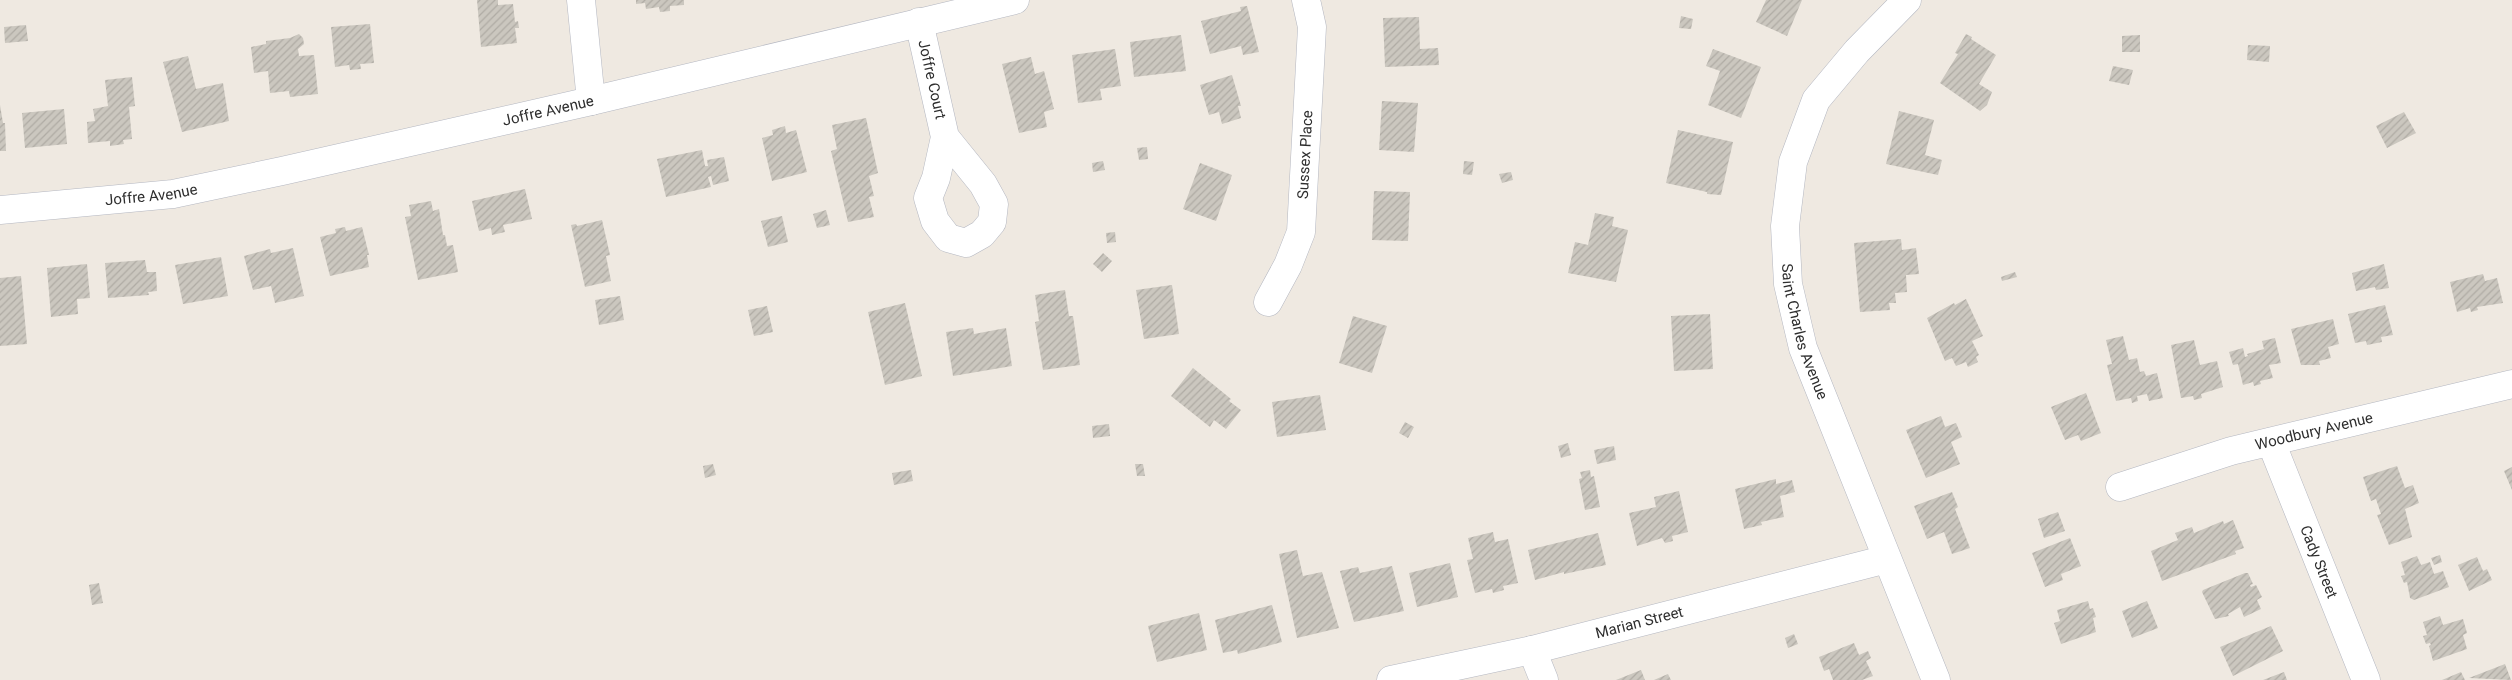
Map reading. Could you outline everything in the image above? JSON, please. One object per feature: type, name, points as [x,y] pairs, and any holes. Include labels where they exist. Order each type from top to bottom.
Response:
[{"type":"street","points":[[581,0],[591,101]]},
{"type":"street","name":"Joffre Avenue","points":[[0,210],[172,194],[282,172],[1015,0]]},
{"type":"street","name":"Sussex Place","points":[[1268,302],[1288,265],[1302,232],[1312,27],[1306,0]]},
{"type":"street","name":"Saint Charles Avenue","points":[[1907,0],[1816,100],[1792,162],[1785,226],[1788,284],[1803,348],[1936,680]]},
{"type":"street","name":"Joffre Court","points":[[919,22],[945,137]]},
{"type":"street","name":"Woodbury Avenue","points":[[2120,487],[2231,451],[2512,384]]},
{"type":"street","name":"Cady Street","points":[[2272,442],[2366,680]]},
{"type":"street","name":"Marian Street","points":[[1391,680],[1532,650],[1887,559]]},
{"type":"street","points":[[1532,650],[1544,680]]},
{"type":"building","points":[[477,0],[498,0],[498,5],[513,4],[515,22],[518,21],[519,28],[515,28],[517,43],[481,47]]},
{"type":"building","points":[[636,0],[684,0],[684,5],[670,6],[670,11],[660,12],[659,7],[646,9],[645,3],[636,4]]},
{"type":"building","points":[[1766,0],[1802,0],[1787,36],[1756,22]]},
{"type":"building","points":[[1247,6],[1259,52],[1243,55],[1241,46],[1210,54],[1201,21],[1241,11],[1240,7]]},
{"type":"building","points":[[1681,16],[1693,19],[1691,29],[1679,28]]},
{"type":"building","points":[[1419,17],[1420,49],[1438,48],[1439,65],[1385,67],[1383,18]]},
{"type":"building","points":[[370,24],[374,63],[360,64],[361,69],[350,70],[349,65],[335,67],[331,27]]},
{"type":"building","points":[[26,25],[28,41],[5,43],[4,27]]},
{"type":"building","points":[[299,34],[303,38],[304,44],[298,49],[299,56],[314,55],[318,94],[290,97],[289,91],[270,93],[268,71],[254,73],[251,47],[266,44],[266,41],[290,38]]},
{"type":"building","points":[[1966,34],[1996,55],[1979,84],[1992,92],[1987,105],[1980,111],[1940,83],[1958,54],[1955,53]]},
{"type":"building","points":[[1181,35],[1186,71],[1134,77],[1130,42]]},
{"type":"building","points":[[2140,35],[2140,52],[2122,52],[2122,36]]},
{"type":"building","points":[[2248,45],[2270,46],[2269,62],[2247,60]]},
{"type":"building","points":[[1115,49],[1121,86],[1100,89],[1102,100],[1078,103],[1072,55]]},
{"type":"building","points":[[1713,49],[1761,67],[1741,118],[1708,105],[1720,71],[1706,66]]},
{"type":"building","points":[[188,56],[196,89],[223,83],[229,121],[182,132],[163,62]]},
{"type":"building","points":[[1031,57],[1035,74],[1044,71],[1054,109],[1044,112],[1047,127],[1019,133],[1002,64]]},
{"type":"building","points":[[2113,66],[2133,70],[2129,85],[2109,81]]},
{"type":"building","points":[[1232,75],[1241,106],[1238,106],[1241,118],[1222,124],[1219,112],[1209,115],[1200,85]]},
{"type":"building","points":[[132,77],[135,106],[129,107],[132,139],[123,140],[124,144],[110,146],[110,141],[88,143],[87,122],[95,121],[93,109],[108,106],[105,80]]},
{"type":"building","points":[[1382,101],[1418,103],[1414,152],[1379,150]]},
{"type":"building","points":[[0,105],[3,123],[5,123],[6,151],[0,151]]},
{"type":"building","points":[[64,109],[67,144],[25,148],[22,113]]},
{"type":"building","points":[[1899,111],[1934,120],[1925,155],[1942,160],[1938,175],[1886,164]]},
{"type":"building","points":[[2404,112],[2416,133],[2387,148],[2376,126]]},
{"type":"building","points":[[866,118],[878,173],[869,176],[874,196],[869,197],[874,217],[848,222],[831,151],[837,149],[832,125]]},
{"type":"building","points":[[785,126],[786,133],[796,130],[807,172],[772,181],[762,138],[773,135],[772,130]]},
{"type":"building","points":[[1678,130],[1733,142],[1721,195],[1707,194],[1707,192],[1666,183]]},
{"type":"building","points":[[1147,147],[1148,159],[1139,160],[1137,148]]},
{"type":"building","points":[[702,150],[705,166],[708,166],[707,160],[724,157],[729,181],[713,185],[711,176],[708,177],[711,187],[666,197],[657,159]]},
{"type":"building","points":[[1103,161],[1105,170],[1093,172],[1092,163]]},
{"type":"building","points":[[1464,161],[1474,162],[1472,175],[1463,174]]},
{"type":"building","points":[[1200,163],[1232,175],[1216,221],[1183,209]]},
{"type":"building","points":[[1511,172],[1513,180],[1502,183],[1499,174]]},
{"type":"building","points":[[525,189],[532,219],[503,225],[505,232],[492,235],[491,228],[479,231],[472,201]]},
{"type":"building","points":[[1374,191],[1410,192],[1408,241],[1372,240]]},
{"type":"building","points":[[431,201],[433,211],[439,209],[443,235],[445,235],[447,246],[453,245],[458,272],[418,280],[405,217],[411,216],[409,205]]},
{"type":"building","points":[[826,210],[830,225],[817,228],[813,214]]},
{"type":"building","points":[[1595,213],[1614,217],[1612,226],[1628,230],[1616,282],[1568,273],[1575,242],[1588,245]]},
{"type":"building","points":[[782,216],[788,242],[768,247],[761,221]]},
{"type":"building","points":[[602,220],[610,255],[606,256],[611,281],[585,287],[571,225],[576,224],[577,226]]},
{"type":"building","points":[[345,227],[346,231],[362,227],[369,255],[367,255],[369,267],[330,276],[320,237],[336,233],[335,229]]},
{"type":"building","points":[[1115,232],[1116,242],[1107,243],[1106,233]]},
{"type":"building","points":[[1901,239],[1902,250],[1916,248],[1919,274],[1906,275],[1907,292],[1895,293],[1896,303],[1889,303],[1890,310],[1860,312],[1854,243]]},
{"type":"building","points":[[293,248],[304,296],[275,303],[271,286],[253,290],[244,256],[270,249],[271,253]]},
{"type":"building","points":[[1103,253],[1112,261],[1102,272],[1093,264]]},
{"type":"building","points":[[221,257],[228,296],[183,304],[175,265]]},
{"type":"building","points":[[145,260],[147,272],[156,272],[157,291],[148,292],[149,295],[108,298],[105,263]]},
{"type":"building","points":[[87,264],[90,298],[77,299],[78,314],[51,317],[47,268]]},
{"type":"building","points":[[2384,264],[2389,288],[2376,290],[2375,287],[2356,291],[2352,273]]},
{"type":"building","points":[[2015,272],[2017,277],[2002,281],[2001,277]]},
{"type":"building","points":[[2483,274],[2485,281],[2497,278],[2503,303],[2477,307],[2478,310],[2471,312],[2470,308],[2457,312],[2450,282]]},
{"type":"building","points":[[21,276],[27,344],[0,346],[0,278]]},
{"type":"building","points":[[1172,285],[1179,334],[1144,339],[1136,290]]},
{"type":"building","points":[[1065,290],[1069,316],[1073,316],[1080,365],[1043,370],[1035,322],[1039,321],[1035,295]]},
{"type":"building","points":[[620,296],[624,320],[599,325],[595,300]]},
{"type":"building","points":[[1966,299],[1983,336],[1972,341],[1979,355],[1976,357],[1978,362],[1968,367],[1966,362],[1956,366],[1952,358],[1945,361],[1927,318],[1954,303],[1955,305]]},
{"type":"building","points":[[905,303],[922,376],[885,385],[868,312]]},
{"type":"building","points":[[2385,305],[2393,335],[2381,337],[2382,342],[2367,345],[2366,341],[2355,343],[2348,314]]},
{"type":"building","points":[[767,306],[773,332],[754,336],[748,310]]},
{"type":"building","points":[[1710,314],[1713,369],[1674,371],[1671,316]]},
{"type":"building","points":[[1353,316],[1387,326],[1372,373],[1339,363]]},
{"type":"building","points":[[2333,319],[2339,344],[2328,347],[2331,358],[2319,361],[2320,365],[2301,365],[2291,329]]},
{"type":"building","points":[[973,328],[974,334],[1006,328],[1012,366],[953,376],[946,332]]},
{"type":"building","points":[[2123,336],[2129,360],[2137,358],[2140,372],[2144,371],[2146,376],[2157,373],[2163,398],[2149,401],[2147,394],[2137,396],[2138,401],[2132,403],[2131,398],[2116,401],[2107,365],[2112,364],[2106,340]]},
{"type":"building","points":[[2275,338],[2281,363],[2269,365],[2273,378],[2260,381],[2261,384],[2254,386],[2253,382],[2243,385],[2238,364],[2233,365],[2229,352],[2243,348],[2245,357],[2248,356],[2247,354],[2264,349],[2262,341]]},
{"type":"building","points":[[2194,340],[2200,365],[2217,361],[2223,387],[2201,394],[2202,398],[2194,400],[2193,396],[2181,398],[2171,345]]},
{"type":"building","points":[[1193,368],[1231,399],[1229,401],[1241,410],[1226,429],[1214,420],[1210,427],[1171,396]]},
{"type":"building","points":[[2086,393],[2101,433],[2081,441],[2078,435],[2065,440],[2051,407]]},
{"type":"building","points":[[1320,395],[1326,430],[1277,437],[1272,402]]},
{"type":"building","points":[[1941,416],[1945,427],[1956,423],[1962,437],[1951,442],[1960,464],[1926,478],[1906,430]]},
{"type":"building","points":[[1405,422],[1414,427],[1408,438],[1399,433]]},
{"type":"building","points":[[1109,424],[1110,436],[1093,438],[1092,426]]},
{"type":"building","points":[[1568,443],[1571,455],[1561,458],[1558,446]]},
{"type":"building","points":[[1614,446],[1616,460],[1597,464],[1594,450]]},
{"type":"building","points":[[713,464],[716,475],[705,478],[703,466]]},
{"type":"building","points":[[1135,464],[1143,464],[1145,476],[1137,476]]},
{"type":"building","points":[[2397,466],[2405,488],[2413,485],[2419,503],[2405,509],[2412,537],[2389,545],[2377,515],[2381,514],[2376,499],[2371,501],[2363,477]]},
{"type":"building","points":[[2512,467],[2512,490],[2504,471]]},
{"type":"building","points":[[911,470],[913,481],[894,485],[892,473]]},
{"type":"building","points":[[1590,470],[1591,477],[1594,476],[1600,507],[1585,510],[1579,479],[1582,478],[1580,472]]},
{"type":"building","points":[[1776,479],[1776,484],[1792,480],[1795,492],[1780,496],[1784,517],[1761,522],[1762,525],[1744,529],[1735,489]]},
{"type":"building","points":[[1679,491],[1688,532],[1672,536],[1673,541],[1665,543],[1662,538],[1637,546],[1629,513],[1656,507],[1654,497]]},
{"type":"building","points":[[1952,492],[1958,507],[1955,509],[1970,548],[1952,554],[1944,532],[1927,539],[1914,506]]},
{"type":"building","points":[[2058,512],[2065,531],[2044,538],[2038,519]]},
{"type":"building","points":[[2233,520],[2244,548],[2235,551],[2236,554],[2162,581],[2151,551],[2178,540],[2175,533],[2192,527],[2194,533],[2223,521],[2224,524]]},
{"type":"building","points":[[1493,532],[1495,542],[1508,539],[1518,583],[1503,586],[1504,590],[1493,593],[1492,589],[1475,593],[1467,560],[1473,559],[1468,538]]},
{"type":"building","points":[[1598,533],[1606,565],[1564,574],[1564,572],[1535,580],[1528,550]]},
{"type":"building","points":[[2070,538],[2081,566],[2061,574],[2063,580],[2045,587],[2032,553]]},
{"type":"building","points":[[1297,550],[1303,576],[1322,572],[1339,628],[1297,638],[1279,554]]},
{"type":"building","points":[[2440,555],[2442,562],[2434,565],[2431,558]]},
{"type":"building","points":[[2417,556],[2421,565],[2430,562],[2434,574],[2443,571],[2449,587],[2414,600],[2410,598],[2407,582],[2404,583],[2401,576],[2405,575],[2401,562]]},
{"type":"building","points":[[2477,557],[2483,571],[2487,569],[2492,580],[2469,591],[2458,565]]},
{"type":"building","points":[[1450,563],[1458,597],[1417,607],[1409,573]]},
{"type":"building","points":[[1392,566],[1404,611],[1354,622],[1340,571],[1358,567],[1360,573]]},
{"type":"building","points":[[2248,573],[2253,584],[2250,585],[2251,587],[2256,585],[2262,597],[2257,600],[2261,609],[2244,617],[2240,607],[2228,614],[2229,616],[2215,619],[2202,592],[2203,590]]},
{"type":"building","points":[[99,583],[103,603],[92,605],[89,585]]},
{"type":"building","points":[[2088,601],[2090,609],[2093,608],[2096,617],[2093,618],[2096,632],[2061,644],[2054,623],[2060,621],[2057,610]]},
{"type":"building","points":[[2147,601],[2158,628],[2132,638],[2122,611]]},
{"type":"building","points":[[1272,605],[1282,642],[1238,654],[1237,650],[1223,653],[1215,620]]},
{"type":"building","points":[[1199,613],[1207,650],[1157,662],[1148,626]]},
{"type":"building","points":[[2440,616],[2443,625],[2463,619],[2467,633],[2463,635],[2467,649],[2433,661],[2429,646],[2431,645],[2430,643],[2426,644],[2423,636],[2427,635],[2423,622]]},
{"type":"building","points":[[2271,626],[2283,651],[2233,676],[2220,647]]},
{"type":"building","points":[[1794,634],[1798,644],[1788,648],[1785,638]]},
{"type":"building","points":[[1854,643],[1859,655],[1868,651],[1871,658],[1866,661],[1873,676],[1862,680],[1833,680],[1829,669],[1824,671],[1819,657]]},
{"type":"building","points":[[2505,664],[2511,680],[2469,678]]},
{"type":"building","points":[[1641,670],[1645,680],[1616,680]]},
{"type":"building","points":[[2284,672],[2287,680],[2263,680]]},
{"type":"building","points":[[2461,672],[2465,680],[2442,680]]},
{"type":"building","points":[[1668,674],[1671,680],[1654,680]]}]
